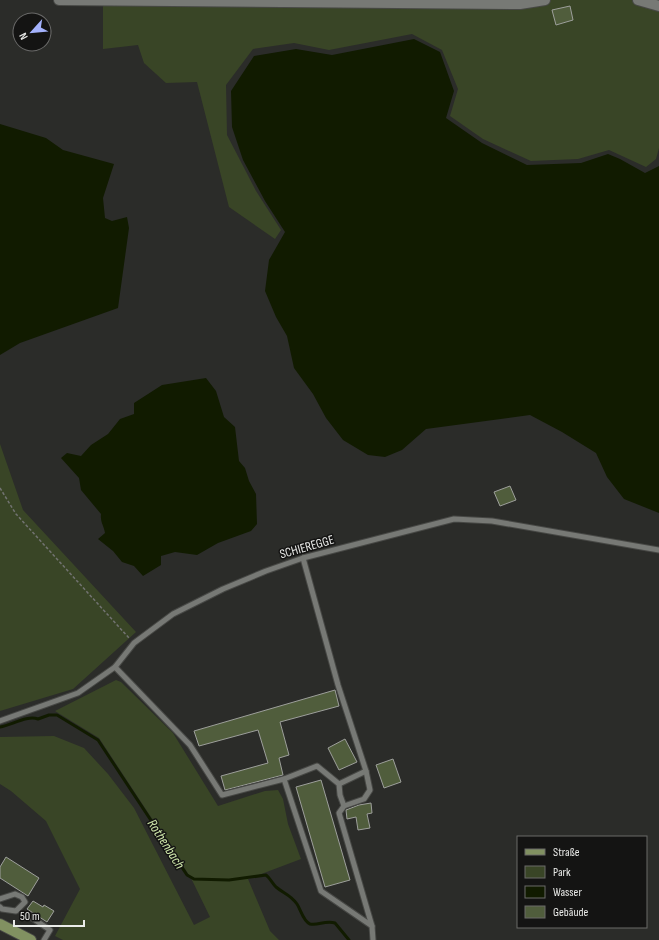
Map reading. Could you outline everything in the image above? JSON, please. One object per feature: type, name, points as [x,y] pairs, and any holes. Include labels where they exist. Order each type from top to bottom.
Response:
[{"type":"street","points":[[59,0],[520,4],[544,0]]},
{"type":"street","points":[[638,0],[659,6]]},
{"type":"street","points":[[0,924],[31,940]]},
{"type":"lane","name":"SCHIEREGGE","points":[[0,721],[78,693],[115,667],[134,644],[173,614],[223,589],[266,571],[303,558],[454,519],[492,521],[659,550]]},
{"type":"lane","points":[[303,558],[338,685],[366,772],[370,790],[364,799],[344,806],[339,813],[372,926],[373,940]]},
{"type":"lane","points":[[115,667],[190,745],[222,795],[284,779],[317,766],[339,784],[340,796],[344,806]]},
{"type":"lane","points":[[339,784],[366,772]]},
{"type":"lane","points":[[284,779],[321,891],[372,926]]},
{"type":"lane","points":[[0,899],[15,894],[22,897],[25,902],[16,911],[2,909],[0,907]]},
{"type":"lane","points":[[29,916],[50,930],[44,940]]},
{"type":"path","points":[[0,488],[16,514],[134,644]]},
{"type":"green space","points":[[104,0],[659,0],[659,148],[656,159],[646,167],[609,150],[578,159],[531,161],[483,139],[450,116],[458,89],[442,50],[412,34],[329,50],[294,43],[253,49],[226,85],[227,135],[256,191],[281,230],[275,239],[229,207],[197,82],[166,83],[144,63],[138,45],[103,49]]},
{"type":"green space","points":[[0,444],[23,510],[136,632],[73,689],[0,711]]},
{"type":"green space","points":[[116,680],[121,682],[173,733],[218,806],[265,791],[278,790],[283,799],[288,824],[301,859],[248,879],[270,931],[279,940],[63,940],[55,936],[80,889],[46,821],[11,791],[0,784],[0,737],[54,736],[84,748],[108,774],[134,808],[194,925],[210,917],[191,878],[99,738],[55,711]]},
{"type":"water","points":[[414,39],[440,52],[454,91],[446,118],[482,143],[527,165],[581,163],[608,154],[645,173],[659,166],[659,513],[624,499],[607,477],[596,453],[562,432],[530,415],[426,429],[402,450],[385,457],[368,455],[343,440],[326,418],[313,394],[294,368],[287,336],[276,317],[265,291],[269,260],[285,232],[265,201],[243,160],[232,127],[231,91],[254,56],[296,49],[332,55]]},
{"type":"water","points":[[0,124],[46,138],[63,150],[114,164],[103,198],[105,218],[112,221],[127,217],[129,228],[118,308],[20,343],[0,355]]},
{"type":"water","points":[[206,378],[216,391],[224,417],[235,427],[239,461],[245,468],[249,481],[256,494],[257,524],[251,531],[218,543],[197,555],[175,552],[161,556],[161,565],[143,576],[134,566],[122,562],[113,551],[98,539],[105,533],[101,514],[81,490],[79,478],[61,458],[67,453],[81,456],[91,445],[108,434],[120,419],[134,414],[134,403],[162,385]]},
{"type":"building","points":[[570,6],[573,20],[556,25],[552,10]]},
{"type":"building","points":[[510,486],[516,500],[500,506],[494,492]]},
{"type":"building","points":[[335,690],[339,706],[280,722],[289,755],[279,758],[283,775],[225,790],[221,776],[268,763],[258,730],[199,746],[194,731]]},
{"type":"building","points":[[345,739],[357,762],[339,770],[328,748]]},
{"type":"building","points":[[393,759],[401,782],[384,788],[376,765]]},
{"type":"building","points":[[321,780],[350,880],[325,887],[296,787]]},
{"type":"building","points":[[371,803],[372,813],[367,814],[370,828],[358,830],[356,817],[347,819],[346,810],[359,805]]},
{"type":"building","points":[[6,857],[39,878],[28,896],[0,878],[0,867]]},
{"type":"building","points":[[33,901],[54,911],[47,922],[27,909]]},
{"type":"waterway","name":"Rothenbach","points":[[0,727],[24,719],[38,719],[49,715],[57,715],[98,740],[187,875],[194,879],[229,880],[266,875],[276,887],[295,901],[308,923],[335,923],[349,940]]}]
